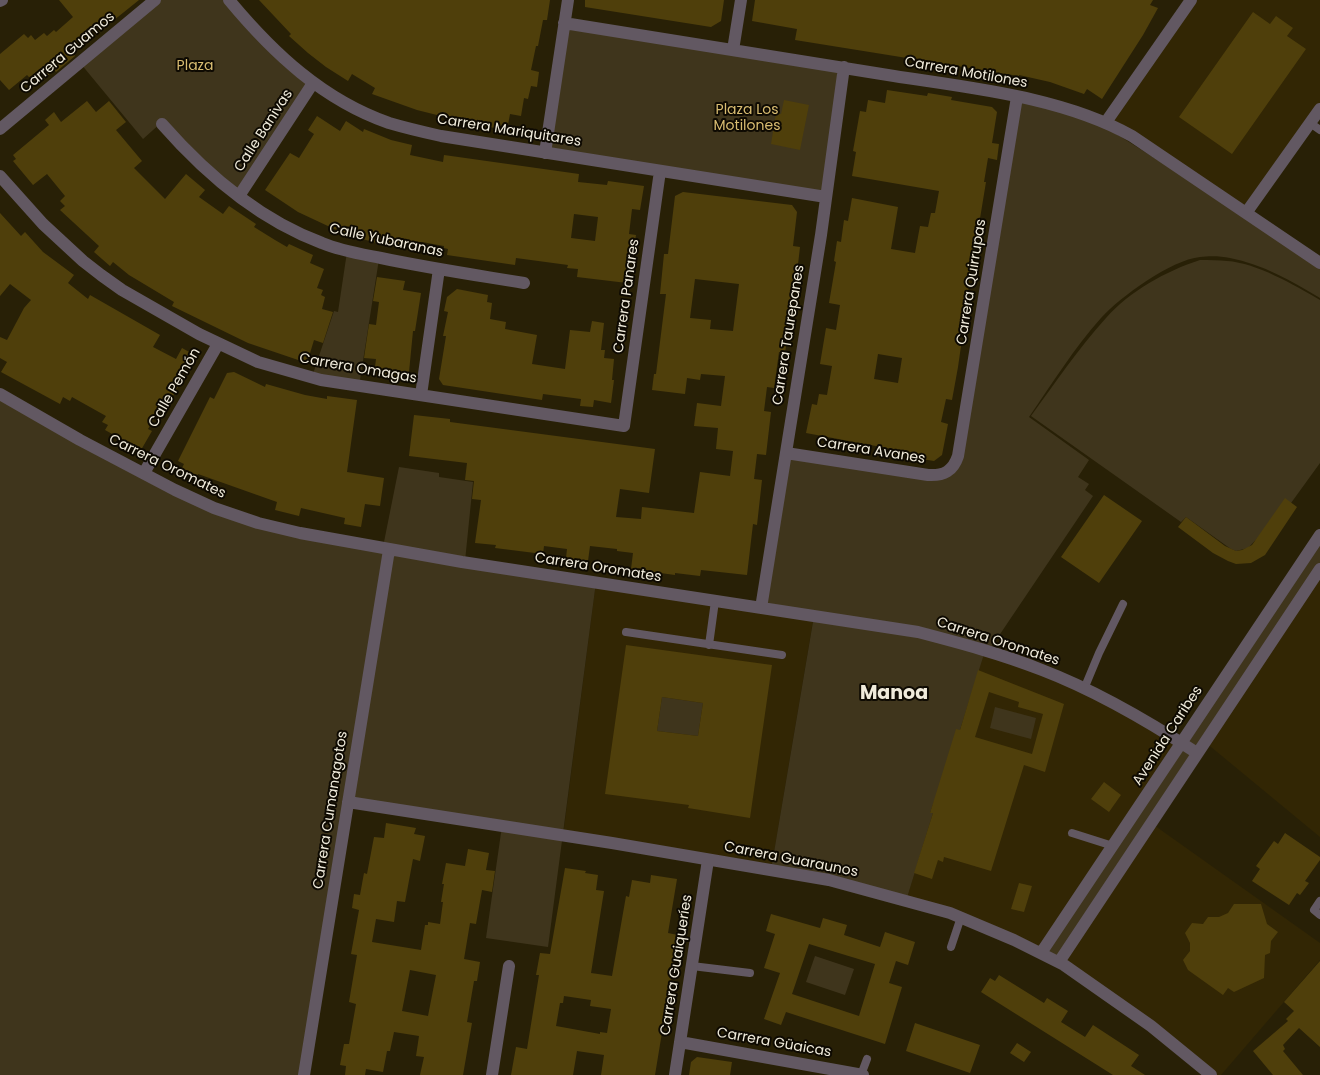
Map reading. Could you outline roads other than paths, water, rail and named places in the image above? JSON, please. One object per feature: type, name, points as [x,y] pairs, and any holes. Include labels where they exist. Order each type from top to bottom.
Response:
[{"type":"street","name":"Carrera Guamos","points":[[0,129],[156,0]]},
{"type":"street","name":"Carrera Mariquitares","points":[[229,0],[265,40],[295,69],[313,83],[329,94],[368,114],[410,129],[441,136],[826,197]]},
{"type":"street","points":[[545,153],[568,0]]},
{"type":"street","points":[[733,50],[741,0]]},
{"type":"street","points":[[1106,122],[1191,0]]},
{"type":"street","name":"Carrera Motilones","points":[[564,23],[844,67],[1017,97],[1072,110],[1106,122],[1146,145],[1320,263]]},
{"type":"street","name":"Carrera Taurepanes","points":[[761,608],[826,197],[844,67]]},
{"type":"street","name":"Calle Banivas","points":[[240,196],[313,83]]},
{"type":"street","name":"Carrera Quirrupas","points":[[951,469],[958,456],[1017,97]]},
{"type":"street","points":[[1246,213],[1315,127],[1320,108]]},
{"type":"street","name":"Calle Yubaranas","points":[[162,124],[195,160],[240,196],[279,222],[322,243],[364,255],[524,283]]},
{"type":"street","name":"Carrera Panares","points":[[624,426],[660,171]]},
{"type":"street","name":"Carrera Omagas","points":[[0,176],[43,224],[89,266],[122,290],[218,344],[258,362],[321,380],[624,426]]},
{"type":"street","points":[[421,395],[439,269]]},
{"type":"street","name":"Calle Pemón","points":[[144,473],[218,344]]},
{"type":"street","name":"Carrera Oromates","points":[[0,394],[80,440],[144,473],[214,508],[258,523],[389,550],[918,632],[974,647],[1043,670],[1134,713],[1197,753]]},
{"type":"street","name":"Carrera Avanes","points":[[786,453],[937,476],[951,469]]},
{"type":"street","name":"Avenida Caribes","points":[[1041,953],[1181,743],[1316,549],[1320,535]]},
{"type":"street","name":"Carrera Cumanagotos","points":[[304,1075],[389,550]]},
{"type":"street","points":[[1058,962],[1320,569]]},
{"type":"street","name":"Carrera Guaraunos","points":[[348,802],[829,880],[950,913],[1014,940],[1058,962],[1098,987],[1138,1016],[1211,1075]]},
{"type":"street","name":"Carrera Guaiqueríes","points":[[675,1075],[708,860]]},
{"type":"street","points":[[492,1075],[509,966]]},
{"type":"street","name":"Carrera Güaicas","points":[[680,1042],[826,1071],[862,1075]]},
{"type":"lane","points":[[709,645],[715,601]]},
{"type":"lane","points":[[1084,688],[1098,653],[1123,604]]},
{"type":"lane","points":[[626,632],[782,655]]},
{"type":"lane","points":[[1072,833],[1113,846]]},
{"type":"lane","points":[[1320,901],[1314,910],[1320,915]]},
{"type":"lane","points":[[951,947],[960,917]]},
{"type":"lane","points":[[692,966],[750,973]]},
{"type":"lane","points":[[862,1075],[867,1059]]},
{"type":"district","name":"Manoa","points":[[894,694]]},
{"type":"park label","name":"Plaza","points":[[195,66]]},
{"type":"park label","name":"Plaza Los Motilones","points":[[747,118]]}]
